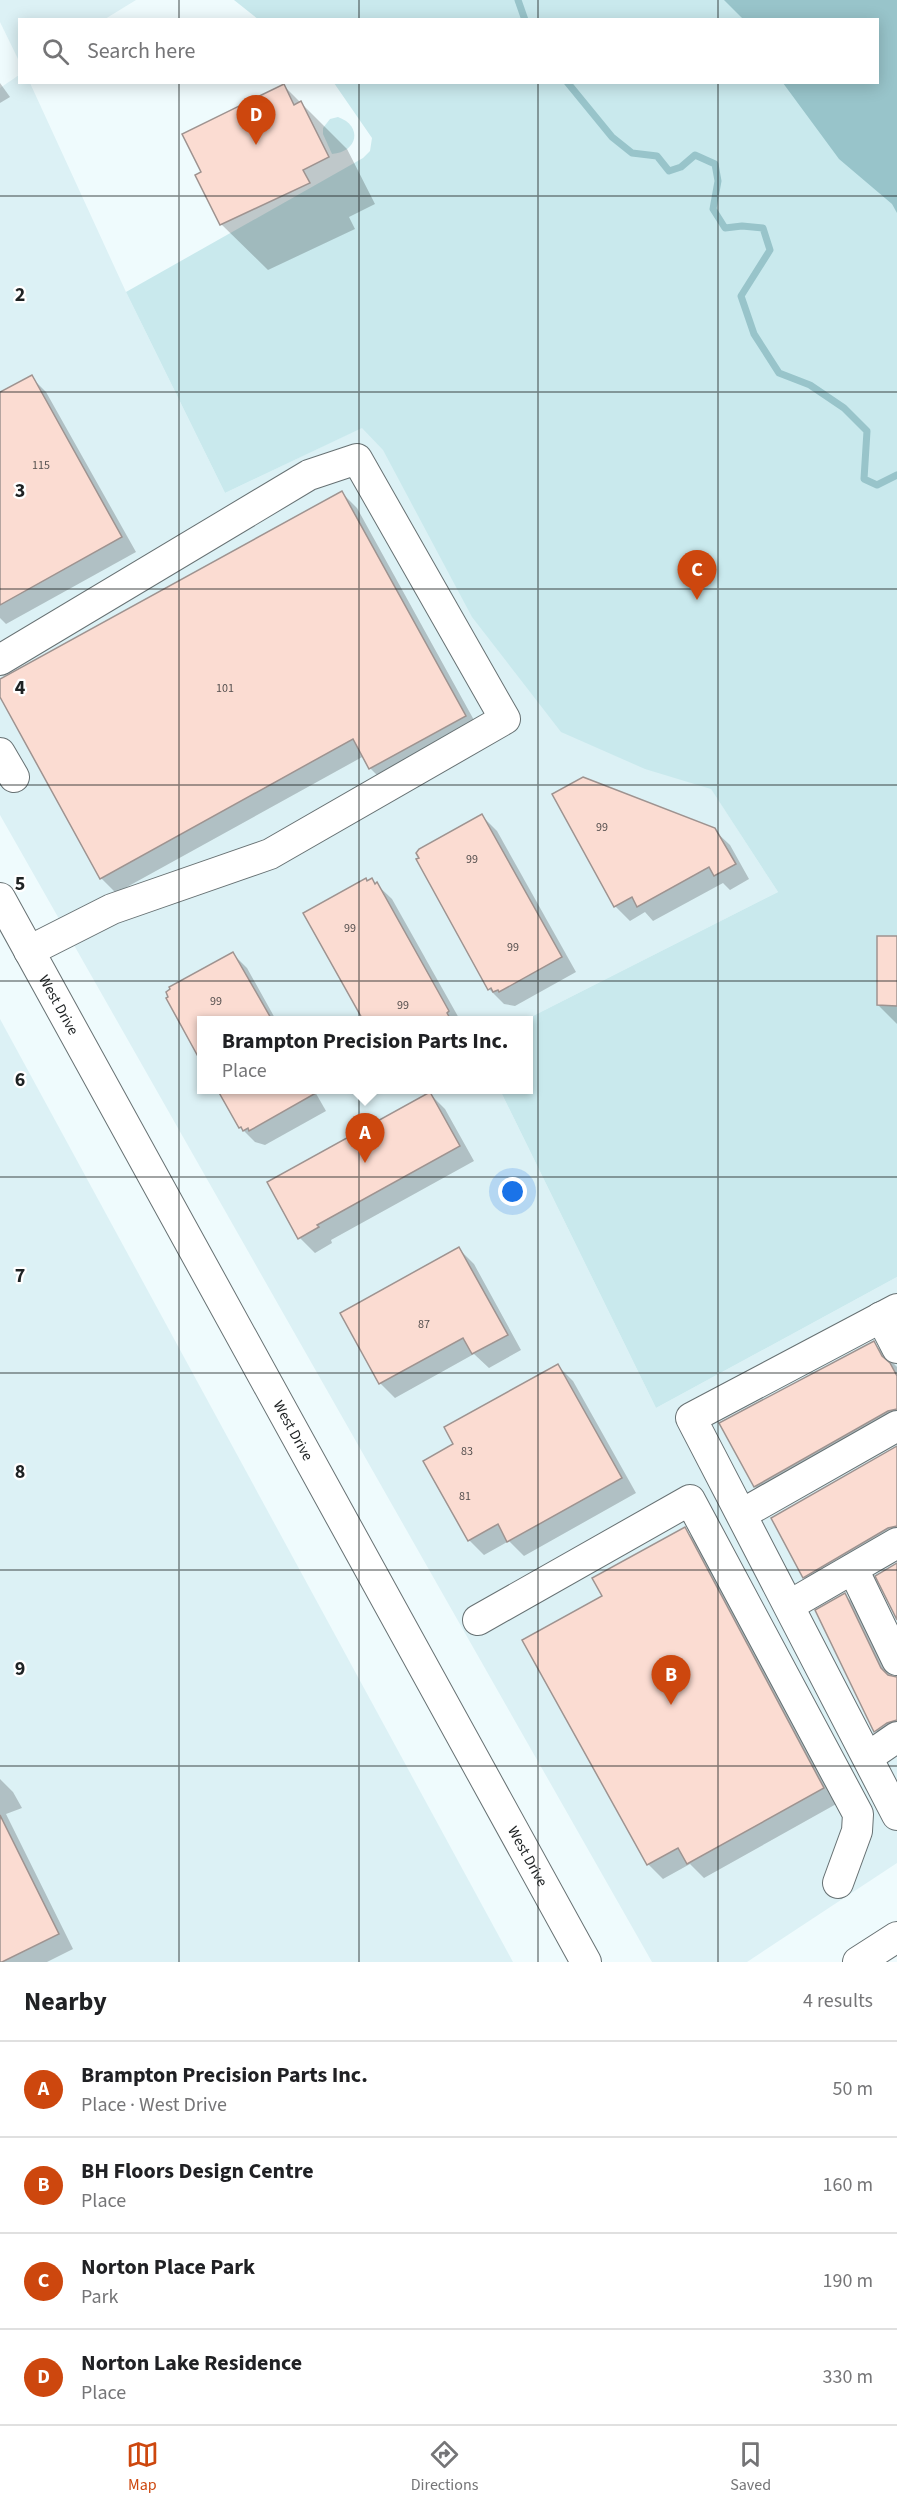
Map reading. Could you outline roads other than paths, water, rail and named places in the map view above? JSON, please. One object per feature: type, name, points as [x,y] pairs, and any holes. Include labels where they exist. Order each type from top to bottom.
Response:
[{"type":"street","points":[[0,660],[309,475],[357,459],[505,719],[270,854],[112,909],[29,951]]},
{"type":"street","name":"West Drive","points":[[0,898],[586,1962]]},
{"type":"street","points":[[897,1348],[889,1313],[691,1418],[897,1815]]},
{"type":"street","points":[[742,1514],[897,1426]]},
{"type":"street","points":[[478,1620],[690,1500],[858,1814],[857,1831],[838,1883]]},
{"type":"street","points":[[790,1605],[897,1544]]},
{"type":"street","points":[[853,1569],[897,1660]]},
{"type":"street","points":[[868,1757],[897,1737]]},
{"type":"street","points":[[858,1962],[897,1937]]},
{"type":"waterway","points":[[518,0],[524,18]]},
{"type":"waterway","points":[[569,84],[612,137],[632,153],[657,156],[669,171],[681,167],[695,155],[715,164],[718,181],[713,209],[725,228],[742,226],[763,228],[770,250],[741,296],[754,334],[779,373],[810,385],[844,408],[867,431],[864,479],[877,485],[897,475]]},
{"type":"place","name":"Norton Lake Residence","points":[[256,145]]},
{"type":"place","name":"Norton Place Park","points":[[697,600]]},
{"type":"place","name":"Brampton Precision Parts Inc.","points":[[365,1163]]},
{"type":"place","name":"BH Floors Design Centre","points":[[671,1705]]}]
